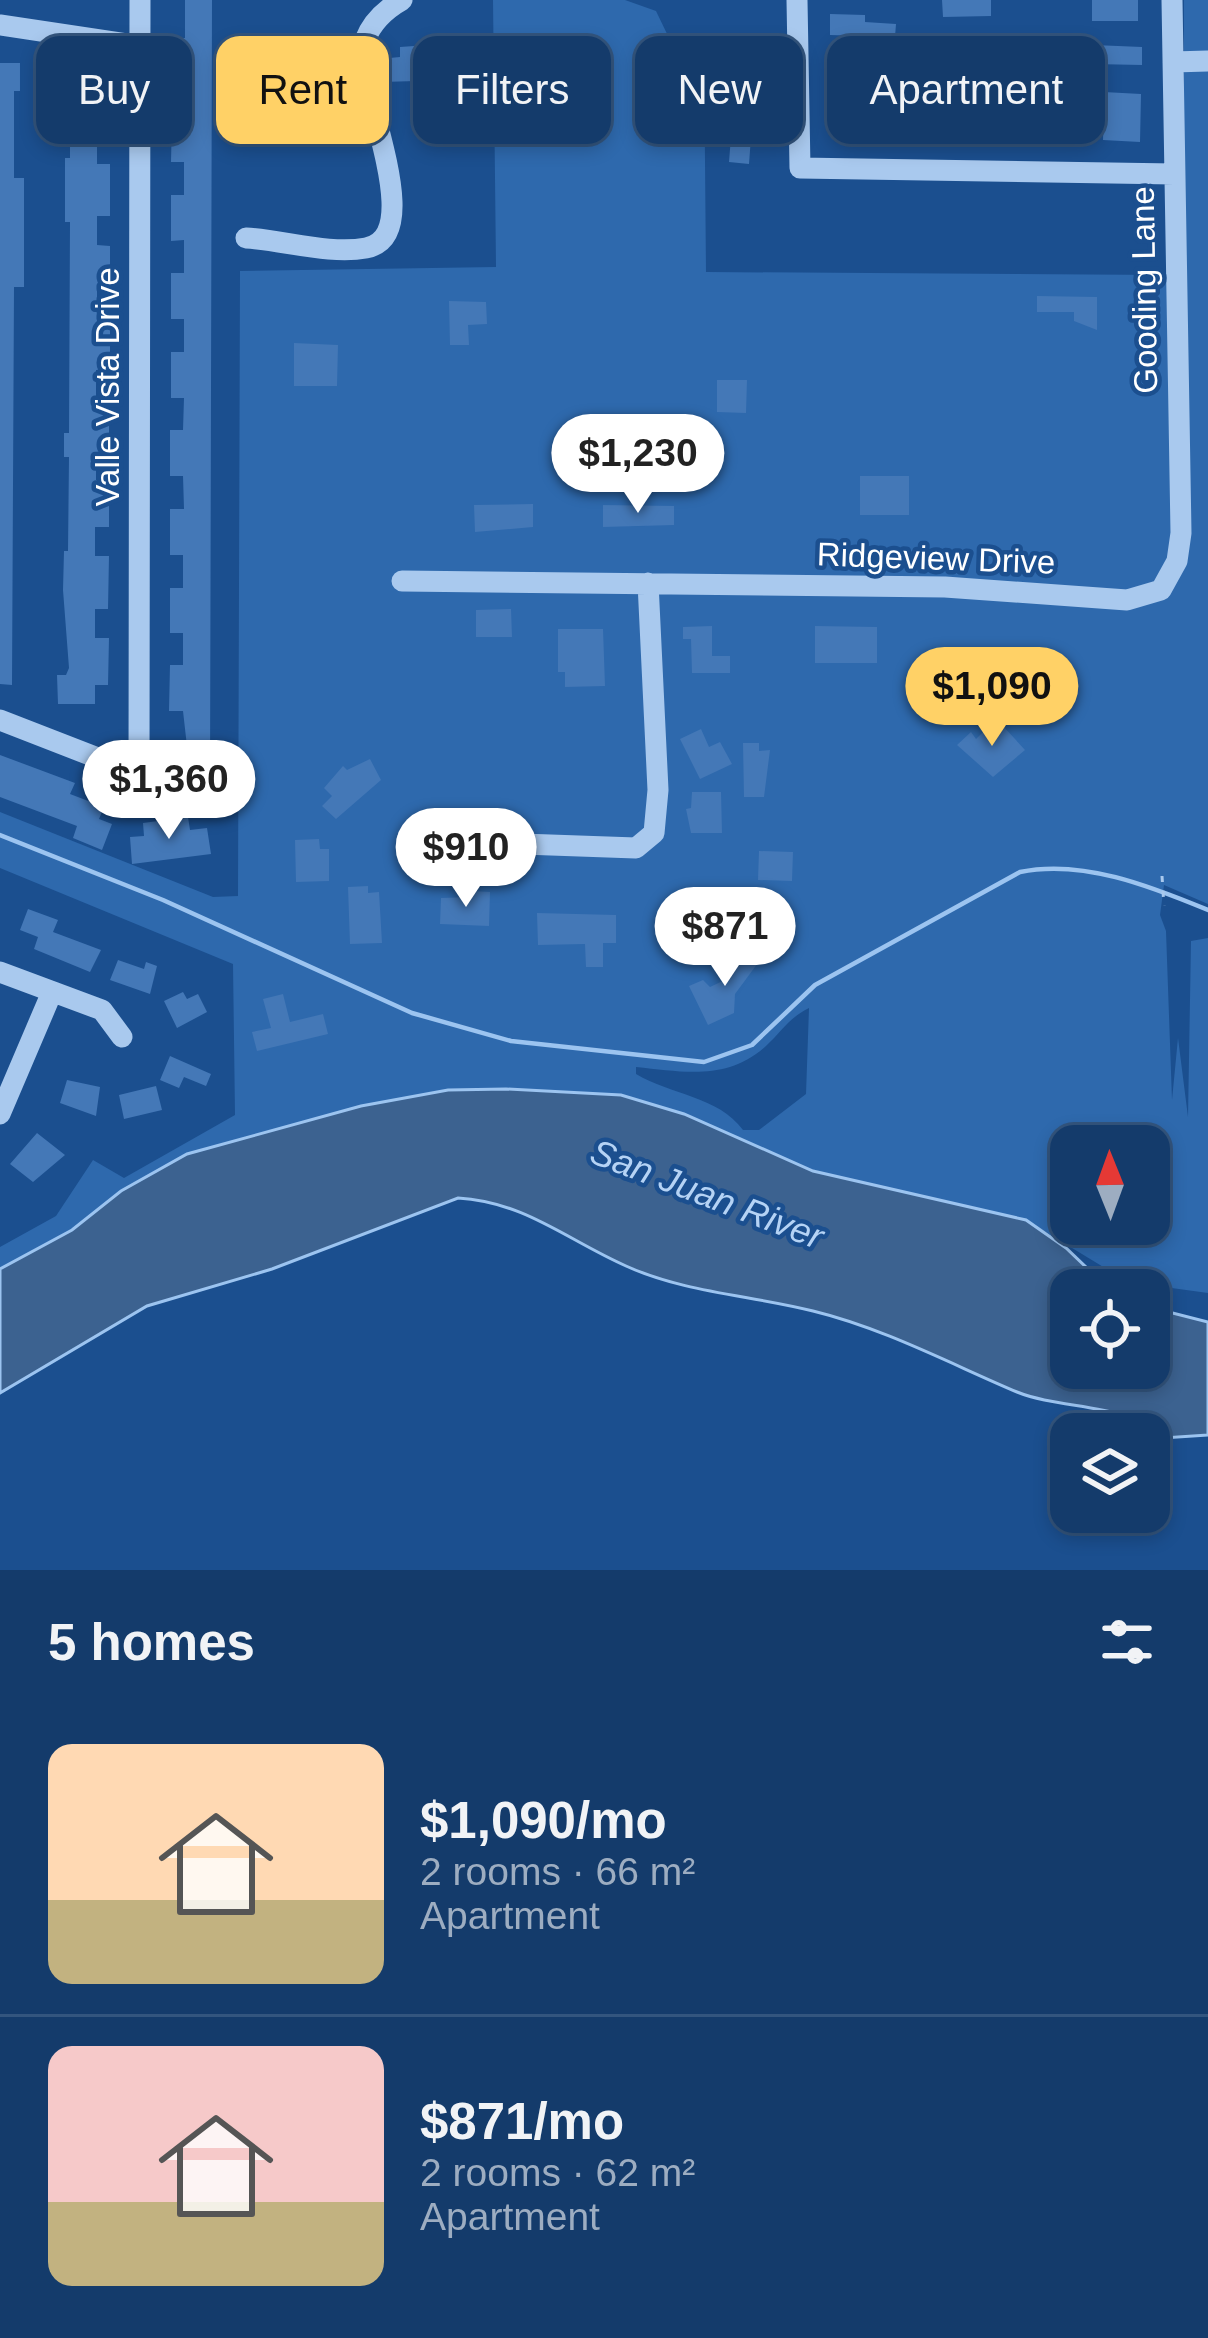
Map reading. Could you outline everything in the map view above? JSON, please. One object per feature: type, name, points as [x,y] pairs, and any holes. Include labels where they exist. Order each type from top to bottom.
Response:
[{"type":"street","name":"Valle Vista Drive","points":[[140,0],[140,36]]},
{"type":"street","points":[[245,238],[346,248],[370,248],[381,240],[389,224],[387,154],[366,93],[364,41],[384,10],[402,0]]},
{"type":"street","points":[[797,0],[800,168],[1174,174]]},
{"type":"street","name":"Gooding Lane","points":[[1172,0],[1180,533],[1172,578]]},
{"type":"street","points":[[0,25],[73,36]]},
{"type":"street","points":[[1173,62],[1208,62]]},
{"type":"street","name":"Valle Vista Drive","points":[[0,720],[139,774],[140,144]]},
{"type":"street","name":"Ridgeview Drive","points":[[401,581],[945,587],[1127,601],[1147,598],[1172,578]]},
{"type":"street","points":[[407,840],[636,848],[654,833],[658,790],[648,583]]},
{"type":"street","points":[[0,972],[102,1010],[122,1036]]},
{"type":"street","points":[[0,1114],[52,992]]},
{"type":"path","points":[[1162,876],[1165,906]]},
{"type":"shaded area","points":[[493,0],[625,0],[656,11],[668,36],[635,36],[635,144],[705,144],[706,272],[1184,274],[1184,0],[1208,0],[1208,904],[1164,885],[1160,915],[1166,931],[1172,1100],[1178,1038],[1188,1117],[1191,941],[1208,938],[1208,1293],[1170,1288],[1170,1269],[1107,1269],[1067,1245],[1170,1245],[1170,1125],[1050,1125],[1050,1235],[1026,1220],[813,1171],[684,1114],[621,1095],[506,1089],[448,1090],[361,1106],[187,1154],[121,1191],[72,1230],[0,1269],[0,1247],[56,1216],[93,1160],[124,1178],[235,1115],[233,964],[0,868],[0,812],[213,897],[238,896],[240,271],[496,267],[495,144],[611,144],[611,36],[493,36]],"holes":[[[809,1008],[806,1094],[759,1130],[743,1130],[721,1110],[636,1074],[636,1067],[705,1072],[736,1065]]]},
{"type":"water","name":"San Juan River","points":[[448,1090],[621,1095],[684,1114],[813,1171],[1026,1220],[1050,1237],[1050,1245],[1062,1245],[1088,1269],[1050,1269],[1050,1389],[1170,1389],[1170,1312],[1208,1322],[1208,1435],[1170,1438],[1170,1413],[1115,1413],[1035,1398],[865,1327],[649,1275],[525,1214],[458,1198],[272,1269],[147,1306],[0,1393],[0,1269],[72,1230],[121,1191],[187,1154],[361,1106]]},
{"type":"building","points":[[185,0],[212,0],[210,782],[191,782],[183,711],[169,711],[170,665],[183,665],[183,633],[170,633],[170,588],[183,588],[183,555],[170,555],[170,509],[184,509],[183,476],[170,476],[170,430],[183,430],[184,398],[171,398],[171,352],[184,352],[184,319],[171,319],[171,273],[184,273],[184,240],[171,241],[171,195],[184,195],[184,162],[171,162],[171,144],[192,144],[192,36],[185,36]]},
{"type":"building","points":[[942,0],[991,0],[991,16],[943,17]]},
{"type":"building","points":[[1092,0],[1138,0],[1138,21],[1092,21]]},
{"type":"building","points":[[830,14],[865,15],[865,22],[896,24],[895,36],[830,35]]},
{"type":"building","points":[[1105,45],[1142,47],[1142,65],[1105,64]]},
{"type":"building","points":[[413,46],[413,81],[389,82],[389,58],[400,57],[400,47]]},
{"type":"building","points":[[0,63],[20,63],[20,91],[14,91],[14,178],[24,178],[24,287],[14,287],[12,685],[0,684]]},
{"type":"building","points":[[1105,92],[1141,94],[1140,142],[1105,140]]},
{"type":"building","points":[[70,144],[97,144],[97,164],[110,164],[110,216],[97,216],[97,245],[110,246],[110,291],[97,291],[97,324],[110,324],[110,370],[96,370],[96,403],[109,403],[109,451],[96,452],[96,480],[109,480],[109,527],[95,527],[95,556],[109,556],[108,609],[95,609],[95,638],[109,638],[108,685],[95,685],[95,704],[58,704],[57,675],[66,675],[69,668],[63,590],[69,457],[64,457],[64,433],[69,433],[70,222],[65,222],[65,158],[70,158]]},
{"type":"building","points":[[730,144],[751,144],[749,164],[729,162]]},
{"type":"building","points":[[1037,296],[1097,297],[1097,330],[1074,321],[1074,312],[1037,312]]},
{"type":"building","points":[[449,301],[486,302],[487,324],[468,325],[469,345],[450,345]]},
{"type":"building","points":[[294,343],[338,345],[337,386],[294,386]]},
{"type":"building","points":[[717,380],[747,380],[746,413],[717,412]]},
{"type":"building","points":[[860,476],[909,476],[909,515],[860,515]]},
{"type":"building","points":[[533,504],[533,527],[475,532],[474,505]]},
{"type":"building","points":[[603,505],[674,506],[674,525],[603,527]]},
{"type":"building","points":[[511,609],[512,637],[476,637],[476,610]]},
{"type":"building","points":[[712,626],[712,656],[730,656],[730,673],[692,673],[691,639],[683,639],[683,627]]},
{"type":"building","points":[[815,626],[877,627],[877,663],[815,663]]},
{"type":"building","points":[[558,629],[603,629],[605,686],[565,687],[565,672],[558,672]]},
{"type":"building","points":[[1003,726],[1025,750],[993,777],[957,745],[971,732],[976,739],[988,727],[994,733]]},
{"type":"building","points":[[701,729],[709,747],[720,742],[732,764],[700,779],[680,739]]},
{"type":"building","points":[[743,743],[759,743],[759,751],[770,750],[764,797],[744,797]]},
{"type":"building","points":[[0,755],[75,783],[70,794],[104,807],[99,819],[112,824],[102,850],[73,838],[77,826],[0,797]]},
{"type":"building","points":[[370,759],[381,780],[336,819],[322,806],[332,796],[324,788],[343,766],[347,770]]},
{"type":"building","points":[[692,792],[721,792],[722,833],[691,833],[686,809],[691,808]]},
{"type":"building","points":[[188,817],[190,830],[207,828],[211,854],[132,864],[130,837],[144,836],[143,823]]},
{"type":"building","points":[[319,839],[320,849],[329,849],[329,881],[296,882],[295,840]]},
{"type":"building","points":[[759,851],[793,852],[792,881],[758,880]]},
{"type":"building","points":[[368,886],[368,893],[379,892],[382,943],[350,944],[348,887]]},
{"type":"building","points":[[472,891],[490,892],[489,926],[440,924],[441,898],[472,897]]},
{"type":"building","points":[[28,909],[58,920],[53,932],[101,950],[90,972],[34,949],[38,937],[20,930]]},
{"type":"building","points":[[537,913],[616,915],[616,943],[603,943],[603,967],[586,967],[585,944],[538,945]]},
{"type":"building","points":[[755,944],[766,952],[735,994],[734,1013],[708,1025],[689,986],[703,980],[710,987],[729,978]]},
{"type":"building","points":[[118,960],[144,969],[146,962],[157,966],[150,994],[110,980]]},
{"type":"building","points":[[183,992],[187,999],[198,994],[207,1012],[177,1028],[164,1001]]},
{"type":"building","points":[[283,994],[290,1022],[323,1014],[328,1034],[257,1051],[252,1032],[271,1028],[263,999]]},
{"type":"building","points":[[170,1056],[211,1074],[206,1086],[184,1077],[179,1088],[160,1080]]},
{"type":"building","points":[[67,1080],[100,1087],[96,1116],[60,1103]]},
{"type":"building","points":[[156,1086],[162,1110],[124,1119],[119,1095]]},
{"type":"building","points":[[37,1133],[65,1155],[33,1182],[10,1164]]},
{"type":"waterway","points":[[0,835],[163,900],[412,1013],[511,1041],[704,1062],[752,1045],[815,985],[1020,872],[1091,872],[1208,910]]}]
